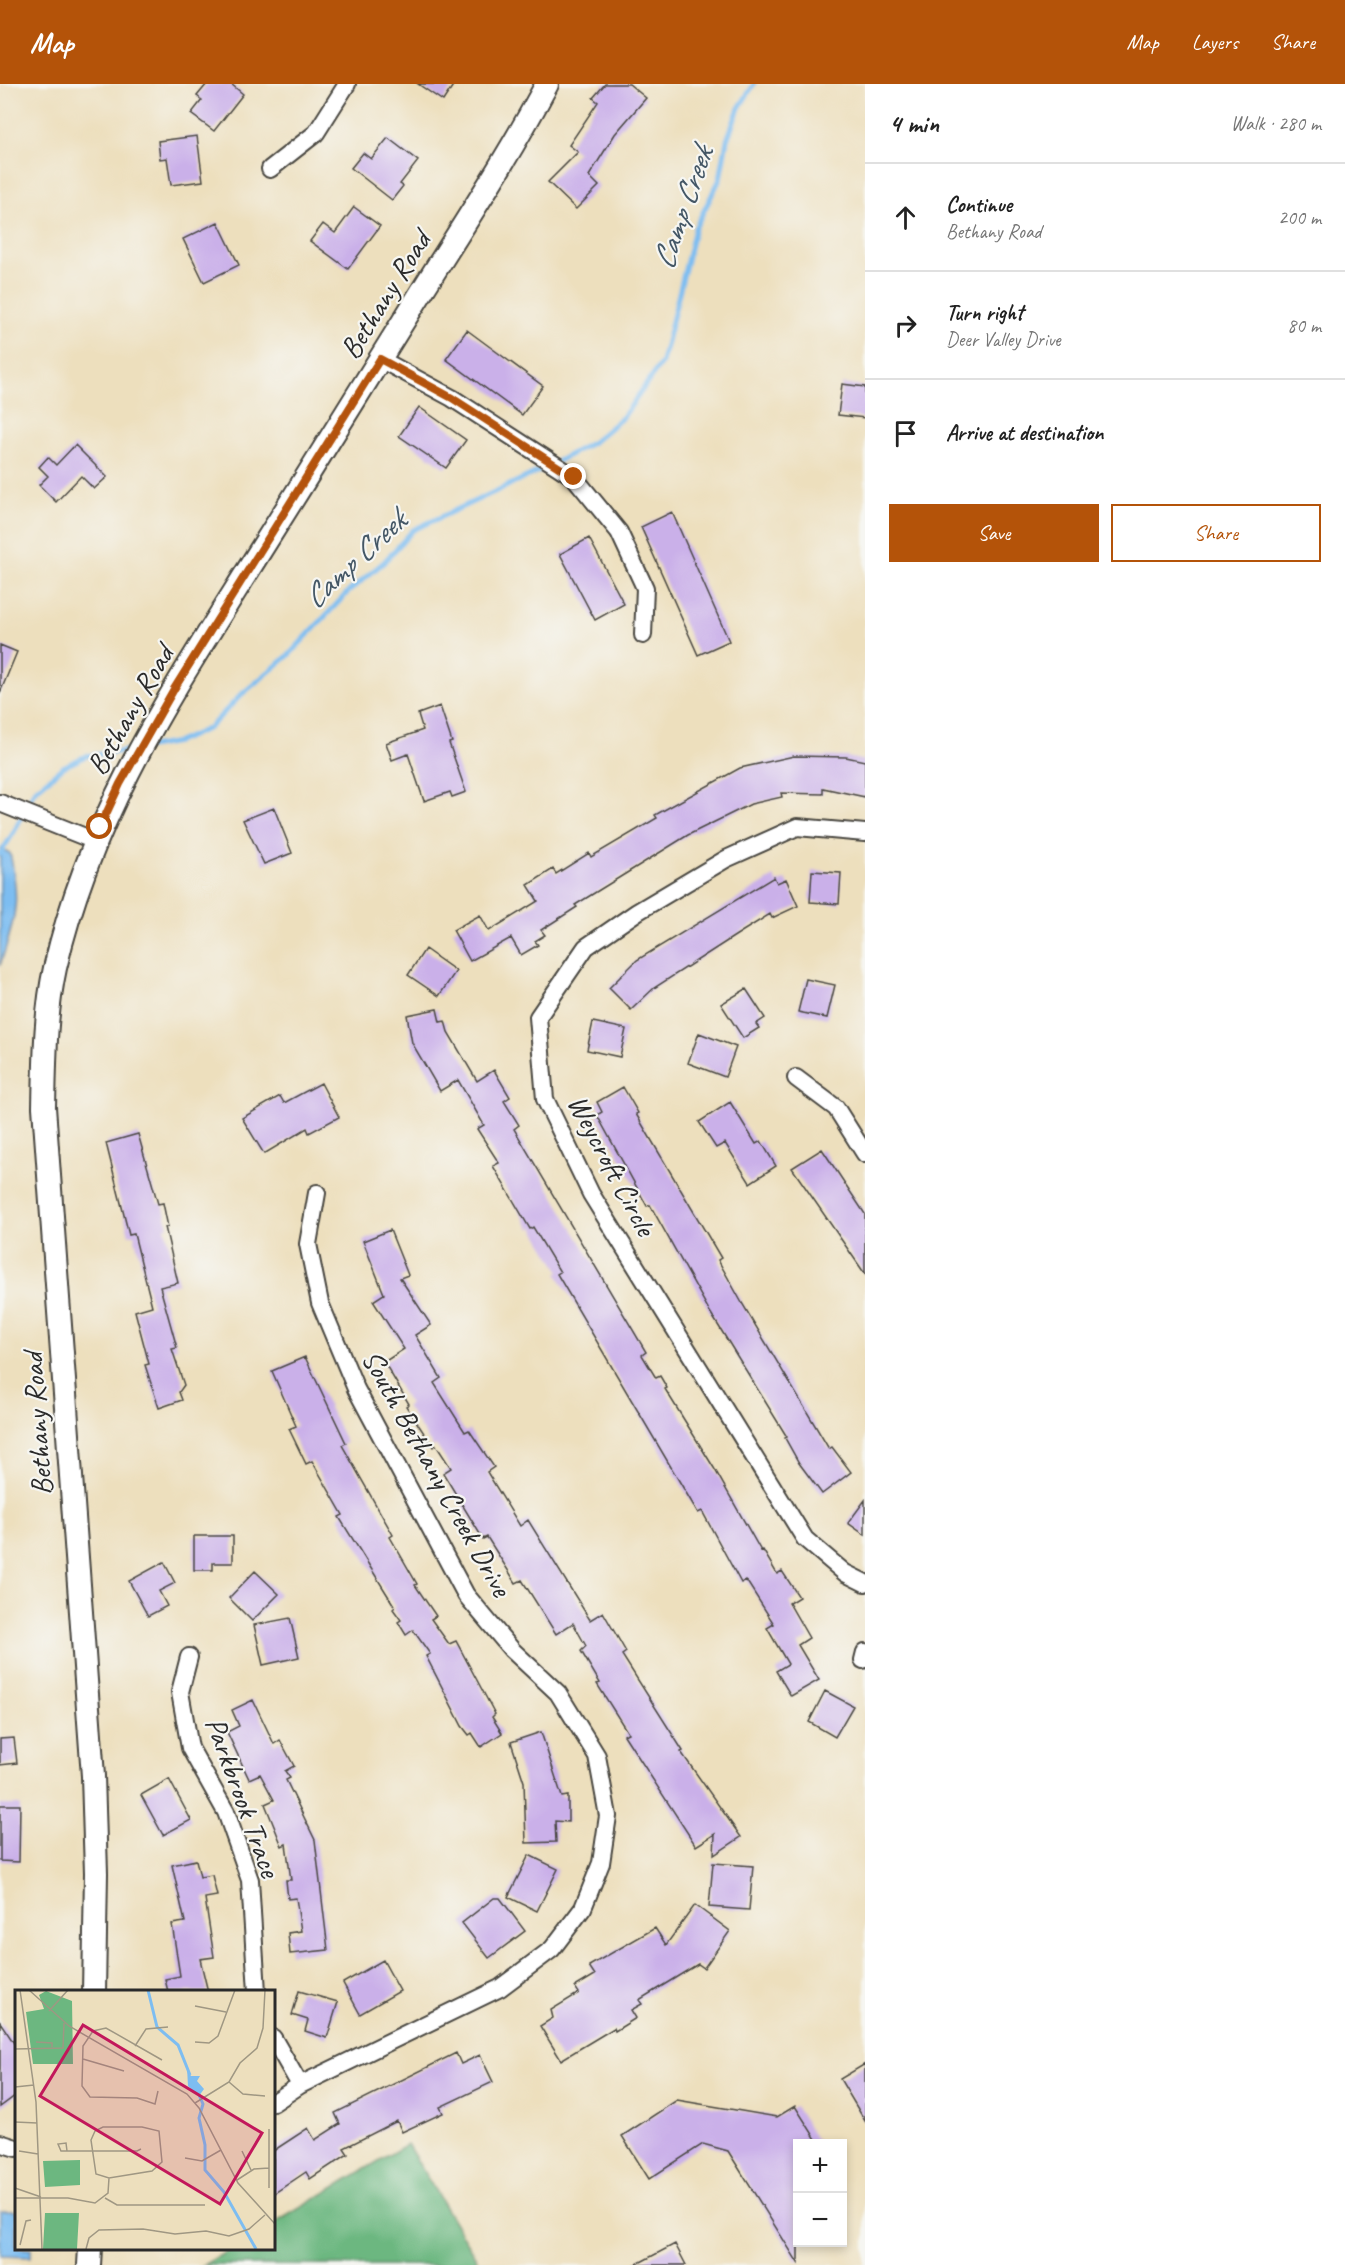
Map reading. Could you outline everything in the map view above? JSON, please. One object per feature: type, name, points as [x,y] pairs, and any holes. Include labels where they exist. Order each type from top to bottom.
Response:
[{"type":"street","points":[[270,169],[316,133],[347,84]]},
{"type":"street","name":"Bethany Road","points":[[94,1990],[96,1873],[93,1776],[44,1107],[46,1034],[55,970],[77,891],[95,841],[120,784],[174,689],[491,181],[547,84]]},
{"type":"street","points":[[380,359],[452,398],[574,477],[619,532],[645,588],[643,635]]},
{"type":"street","points":[[0,803],[95,841]]},
{"type":"street","name":"Weycroft Circle","points":[[865,833],[797,827],[726,859],[637,912],[586,947],[538,1017],[545,1099],[591,1194],[805,1539],[845,1574],[865,1583]]},
{"type":"street","points":[[796,1078],[836,1107],[865,1155]]},
{"type":"street","name":"South Bethany Creek Drive","points":[[274,2102],[300,2085],[500,1988],[552,1949],[583,1908],[601,1863],[608,1816],[597,1756],[558,1693],[512,1650],[466,1595],[356,1389],[320,1303],[308,1244],[317,1193]]},
{"type":"street","name":"Parkbrook Trace","points":[[189,1657],[180,1692],[190,1748],[226,1812],[250,1880],[257,1990]]},
{"type":"street","points":[[274,2040],[300,2085]]},
{"type":"street","points":[[0,2143],[15,2148]]},
{"type":"street","points":[[89,2265],[90,2250]]},
{"type":"green space","points":[[407,2144],[480,2265],[203,2265],[229,2250],[274,2250],[274,2223]]},
{"type":"water","points":[[0,849],[10,853],[16,899],[13,922],[0,966]]},
{"type":"water","points":[[0,2211],[15,2211],[15,2250],[31,2250],[31,2257],[0,2256]]},
{"type":"building","points":[[207,84],[231,84],[243,94],[214,131],[191,114],[202,100],[197,96]]},
{"type":"building","points":[[418,84],[454,84],[443,101]]},
{"type":"building","points":[[605,84],[629,84],[646,98],[615,134],[589,176],[599,186],[576,209],[548,182],[578,152],[569,145],[598,102],[593,98]]},
{"type":"building","points":[[197,136],[203,181],[171,185],[167,158],[160,159],[158,141]]},
{"type":"building","points":[[388,138],[418,161],[400,184],[403,186],[392,200],[351,168],[363,153],[371,159]]},
{"type":"building","points":[[354,207],[380,226],[348,269],[310,241],[323,224],[335,233]]},
{"type":"building","points":[[218,222],[239,265],[204,282],[183,239]]},
{"type":"building","points":[[467,330],[543,386],[522,415],[446,359]]},
{"type":"building","points":[[842,384],[865,387],[865,418],[838,415]]},
{"type":"building","points":[[419,407],[466,440],[446,468],[399,436]]},
{"type":"building","points":[[75,445],[107,477],[94,489],[81,476],[56,502],[39,485],[48,476],[39,467],[48,457],[56,465]]},
{"type":"building","points":[[672,512],[729,641],[698,655],[641,527]]},
{"type":"building","points":[[589,538],[624,604],[595,620],[560,554]]},
{"type":"building","points":[[0,645],[17,652],[0,693]]},
{"type":"building","points":[[440,706],[452,742],[449,743],[466,792],[452,797],[450,792],[424,801],[408,754],[392,760],[386,743],[423,730],[418,714]]},
{"type":"building","points":[[794,756],[846,757],[865,761],[865,797],[823,788],[823,794],[781,793],[782,797],[751,804],[688,835],[575,905],[577,907],[541,930],[545,935],[535,941],[538,945],[521,955],[511,938],[470,961],[453,930],[480,915],[489,931],[538,901],[528,885],[553,869],[556,874],[589,853],[591,857],[657,818],[655,815],[740,768]]},
{"type":"building","points":[[274,808],[292,853],[264,864],[243,820]]},
{"type":"building","points":[[812,871],[841,873],[839,904],[810,902]]},
{"type":"building","points":[[774,877],[777,883],[786,879],[798,906],[772,918],[770,914],[654,988],[631,1010],[609,988],[637,960]]},
{"type":"building","points":[[425,949],[456,971],[439,996],[408,975]]},
{"type":"building","points":[[806,979],[835,985],[827,1018],[798,1012]]},
{"type":"building","points":[[746,989],[765,1018],[756,1024],[759,1028],[743,1038],[721,1004]]},
{"type":"building","points":[[437,1009],[440,1022],[445,1021],[448,1032],[477,1081],[494,1070],[510,1097],[504,1101],[519,1125],[514,1129],[646,1352],[642,1355],[656,1378],[660,1376],[667,1388],[665,1389],[714,1468],[761,1551],[763,1550],[777,1574],[782,1571],[799,1597],[789,1603],[809,1638],[798,1645],[819,1680],[791,1696],[776,1671],[788,1664],[767,1628],[774,1624],[746,1580],[741,1583],[702,1511],[698,1513],[557,1274],[560,1272],[533,1227],[530,1229],[493,1166],[499,1163],[477,1129],[484,1125],[458,1080],[440,1091],[412,1043],[407,1015]]},
{"type":"building","points":[[593,1022],[626,1029],[620,1057],[587,1050]]},
{"type":"building","points":[[699,1033],[736,1047],[725,1077],[688,1063]]},
{"type":"building","points":[[321,1083],[339,1117],[309,1133],[307,1128],[264,1154],[242,1118],[280,1096],[284,1103]]},
{"type":"building","points":[[623,1087],[638,1113],[636,1114],[721,1258],[718,1260],[742,1303],[829,1449],[832,1447],[851,1472],[822,1494],[799,1463],[785,1438],[787,1437],[710,1312],[650,1205],[647,1206],[597,1115],[602,1112],[597,1102]]},
{"type":"building","points":[[730,1102],[756,1144],[761,1141],[776,1166],[750,1183],[725,1143],[716,1148],[699,1122]]},
{"type":"building","points":[[138,1134],[158,1204],[163,1203],[168,1227],[165,1227],[178,1283],[160,1287],[177,1348],[172,1349],[184,1385],[179,1392],[182,1400],[159,1408],[145,1365],[149,1364],[135,1311],[152,1306],[134,1234],[129,1235],[106,1143]]},
{"type":"building","points":[[822,1149],[865,1214],[865,1274],[792,1168]]},
{"type":"building","points":[[390,1230],[408,1275],[400,1278],[431,1325],[415,1335],[441,1378],[434,1383],[465,1432],[469,1430],[494,1467],[487,1472],[520,1526],[528,1520],[590,1620],[603,1612],[626,1652],[622,1655],[683,1751],[681,1752],[741,1837],[714,1855],[715,1834],[696,1846],[624,1735],[628,1733],[597,1684],[600,1683],[581,1651],[586,1646],[573,1623],[556,1634],[522,1580],[516,1583],[487,1537],[483,1539],[443,1473],[451,1468],[436,1445],[433,1447],[406,1406],[409,1404],[384,1362],[404,1349],[373,1301],[384,1294],[363,1241]]},
{"type":"building","points":[[305,1357],[346,1443],[342,1445],[393,1535],[390,1537],[417,1584],[415,1585],[436,1616],[431,1619],[449,1644],[456,1641],[495,1714],[492,1717],[502,1733],[481,1747],[472,1733],[469,1735],[462,1726],[426,1656],[430,1654],[413,1630],[406,1635],[398,1622],[401,1620],[393,1609],[395,1607],[339,1517],[343,1515],[312,1461],[306,1464],[289,1429],[296,1426],[272,1371]]},
{"type":"building","points":[[865,1500],[865,1535],[848,1523]]},
{"type":"building","points":[[194,1536],[233,1536],[233,1563],[213,1563],[213,1570],[194,1570]]},
{"type":"building","points":[[164,1562],[175,1583],[159,1591],[167,1606],[148,1616],[129,1581]]},
{"type":"building","points":[[255,1571],[279,1594],[252,1621],[229,1598]]},
{"type":"building","points":[[290,1618],[299,1657],[263,1665],[254,1625]]},
{"type":"building","points":[[825,1691],[853,1706],[835,1737],[809,1722]]},
{"type":"building","points":[[253,1700],[274,1744],[280,1740],[294,1766],[285,1771],[290,1778],[286,1780],[315,1840],[328,1950],[290,1954],[288,1933],[301,1931],[296,1898],[288,1899],[286,1880],[291,1880],[286,1844],[282,1846],[265,1804],[274,1800],[260,1774],[249,1779],[227,1732],[239,1726],[232,1710]]},
{"type":"building","points":[[541,1732],[562,1797],[568,1796],[568,1822],[555,1821],[556,1842],[526,1843],[524,1782],[511,1742]]},
{"type":"building","points":[[14,1738],[17,1763],[0,1765],[0,1739]]},
{"type":"building","points":[[169,1779],[191,1820],[163,1835],[141,1795]]},
{"type":"building","points":[[0,1805],[20,1805],[19,1862],[0,1861]]},
{"type":"building","points":[[529,1855],[558,1869],[537,1911],[508,1897]]},
{"type":"building","points":[[196,1860],[200,1877],[212,1875],[217,1896],[205,1898],[214,1957],[200,1959],[208,1990],[168,1990],[165,1979],[180,1976],[172,1924],[185,1922],[172,1865]]},
{"type":"building","points":[[713,1863],[753,1866],[749,1910],[709,1907]]},
{"type":"building","points":[[494,1898],[500,1898],[525,1931],[489,1958],[462,1923]]},
{"type":"building","points":[[695,1905],[730,1931],[704,1968],[698,1964],[639,2000],[642,2004],[631,2010],[636,2018],[615,2031],[614,2028],[561,2060],[540,2026],[553,2018],[551,2010],[579,1993],[575,1987],[595,1975],[589,1966],[655,1928],[666,1945]]},
{"type":"building","points":[[383,1960],[400,1991],[360,2014],[343,1983]]},
{"type":"building","points":[[299,1991],[338,2002],[327,2038],[305,2031],[308,2020],[292,2015]]},
{"type":"building","points":[[0,2022],[15,2044],[15,2096],[0,2107]]},
{"type":"building","points":[[456,2053],[461,2064],[480,2055],[493,2082],[440,2107],[443,2113],[402,2132],[397,2121],[344,2148],[348,2154],[310,2179],[306,2172],[274,2193],[274,2150],[308,2128],[315,2140],[340,2124],[335,2113]]},
{"type":"building","points":[[865,2064],[865,2121],[840,2079]]},
{"type":"building","points":[[677,2100],[777,2117],[795,2106],[816,2139],[793,2139],[793,2247],[798,2247],[798,2263],[728,2151],[703,2144],[649,2179],[622,2136]]},
{"type":"building","points":[[675,2244],[686,2265],[635,2265]]},
{"type":"waterway","name":"Camp Creek","points":[[558,461],[593,442],[623,417],[662,362],[695,228],[720,179],[727,140],[739,108],[754,84]]},
{"type":"waterway","name":"Camp Creek","points":[[150,747],[178,742],[209,728],[242,694],[288,656],[347,593],[384,562],[413,530],[550,466]]},
{"type":"waterway","name":"Camp Creek","points":[[0,854],[14,832],[34,791],[63,767],[86,756],[132,750]]},
{"type":"route","points":[[100,827],[120,784],[174,689],[380,359],[452,398],[574,477]]}]
